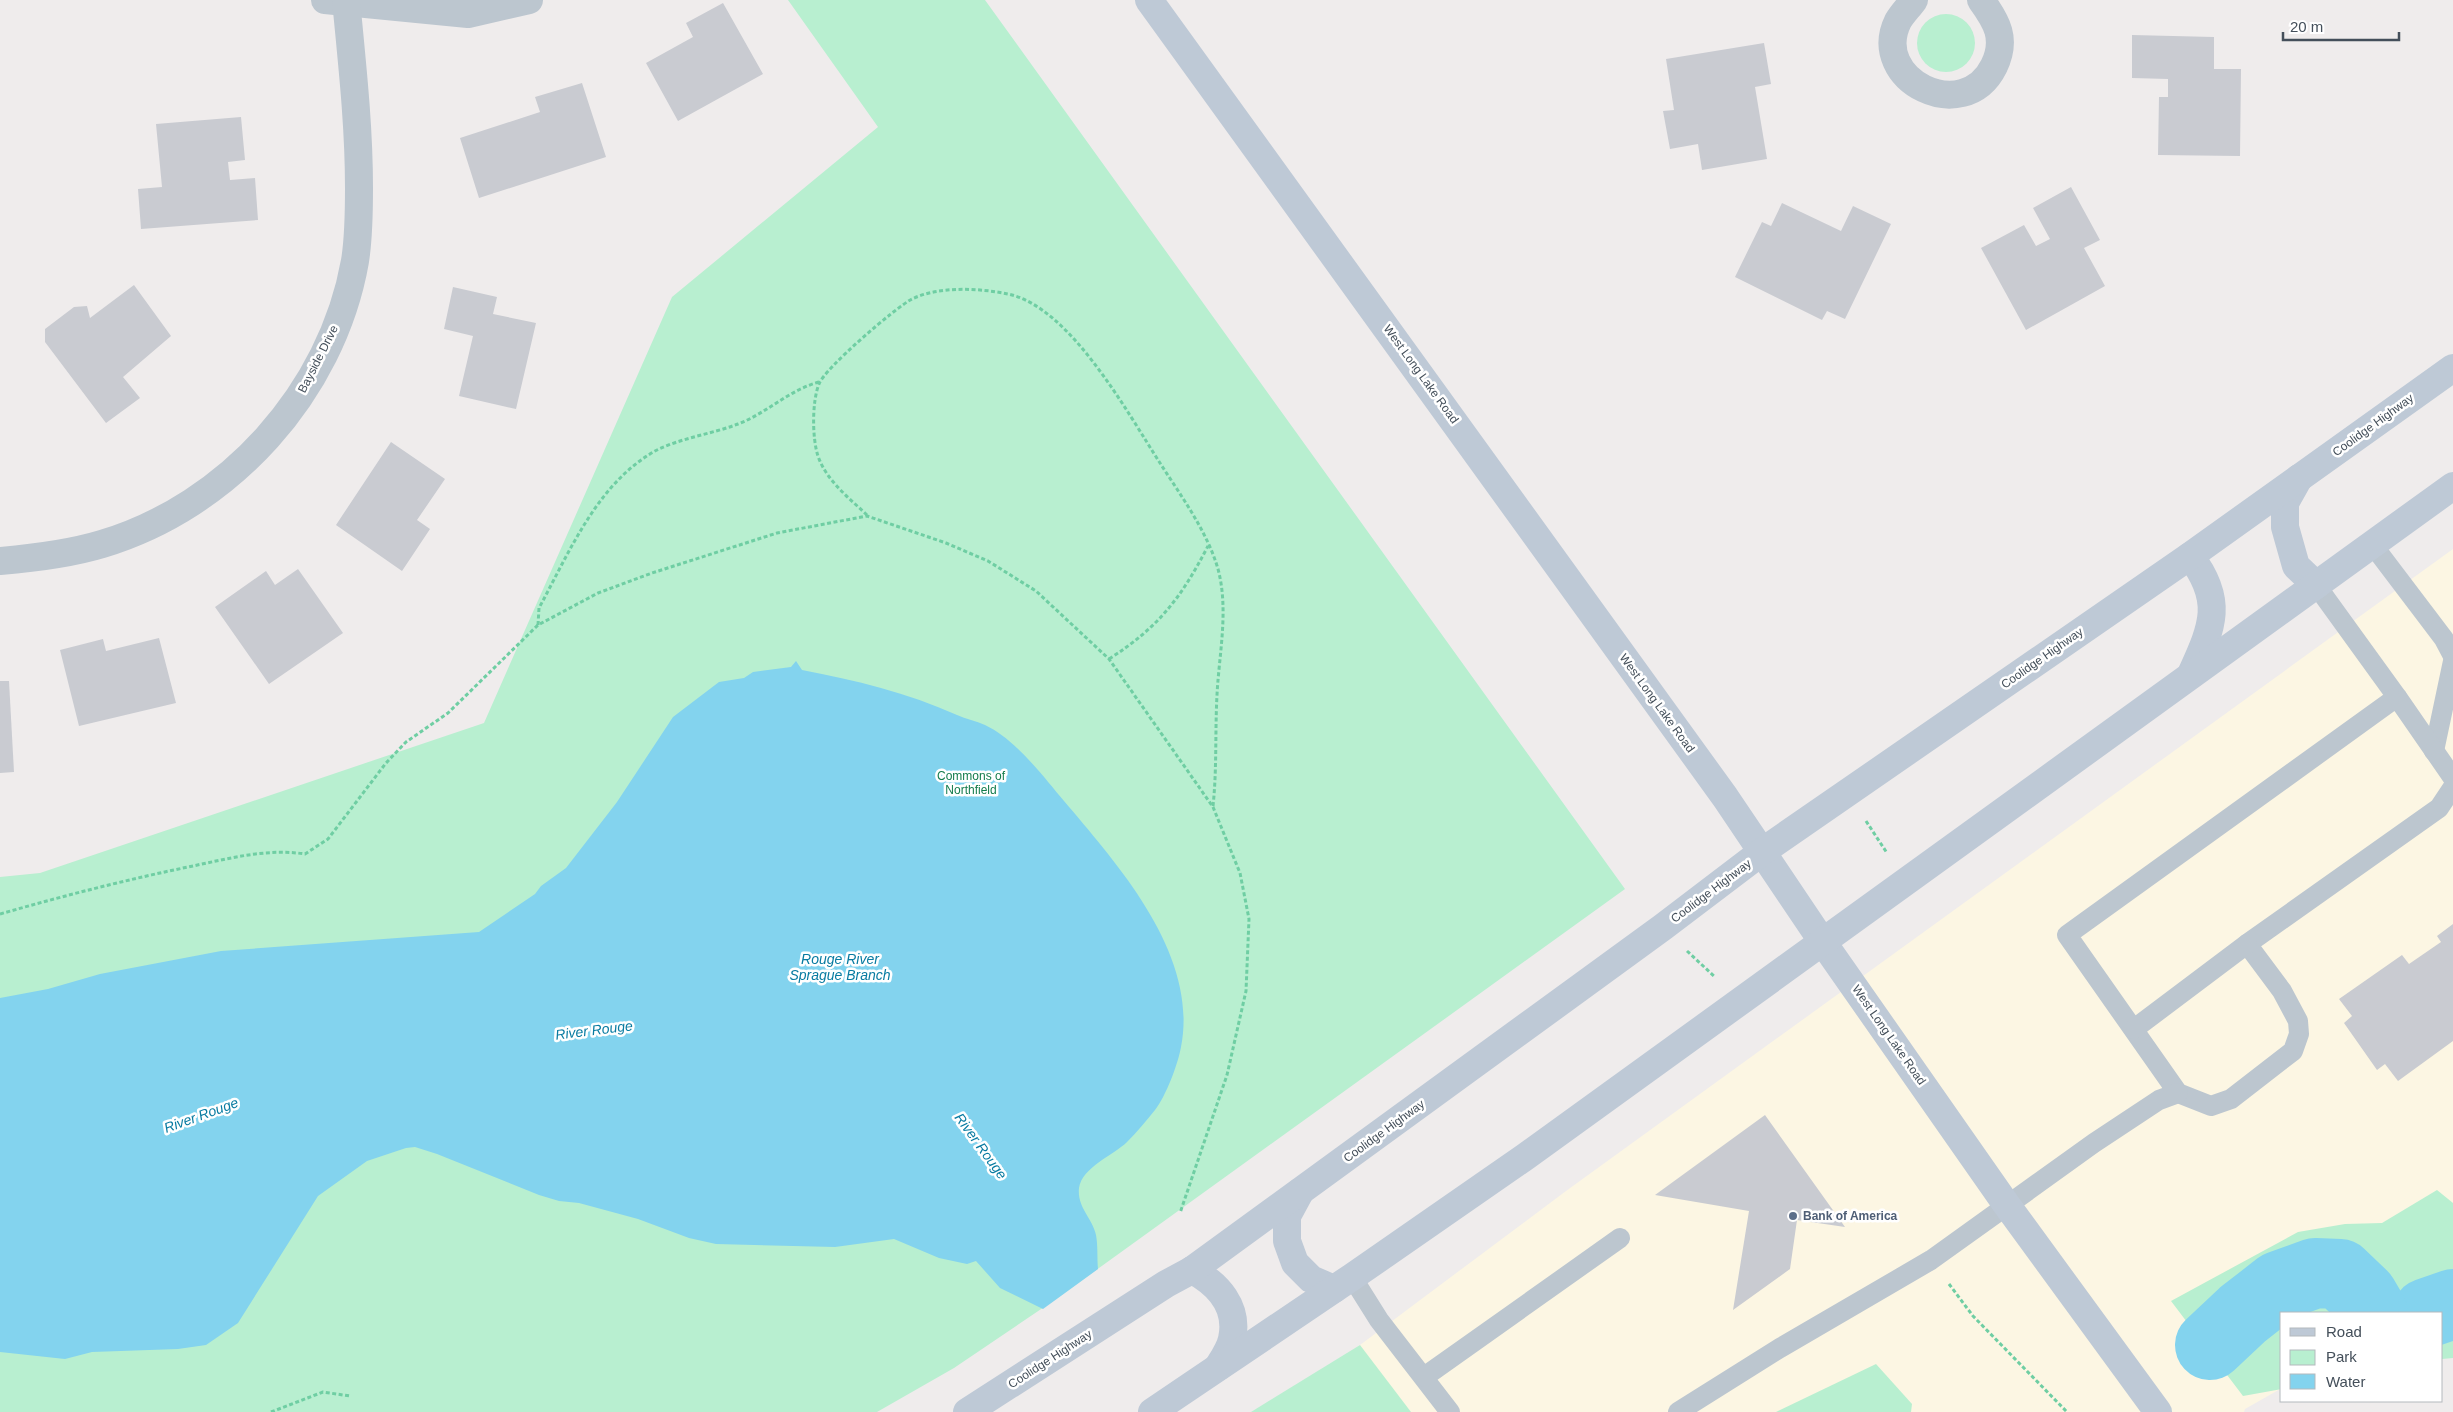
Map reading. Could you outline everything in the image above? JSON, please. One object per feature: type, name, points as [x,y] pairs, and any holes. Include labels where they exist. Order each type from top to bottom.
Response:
[{"type":"main road","name":"West Long Lake Road","points":[[1149,0],[1763,851],[1822,941],[2006,1204],[2158,1412]]},
{"type":"main road","name":"Coolidge Highway","points":[[967,1412],[1166,1284],[1192,1270],[1664,927],[1763,851],[2190,556],[2453,368]]},
{"type":"main road","points":[[2299,478],[2285,503],[2285,527],[2296,566],[2316,585]]},
{"type":"main road","points":[[1152,1412],[1525,1157],[2191,673],[2453,486]]},
{"type":"main road","points":[[2190,556],[2202,571],[2210,589],[2213,611],[2209,633],[2191,673]]},
{"type":"main road","points":[[1300,1192],[1287,1216],[1286,1241],[1295,1263],[1311,1279],[1343,1283]]},
{"type":"main road","points":[[1192,1270],[1209,1279],[1224,1294],[1233,1317],[1232,1340],[1218,1368]]},
{"type":"street","points":[[325,0],[347,0],[468,14],[529,0]]},
{"type":"street","name":"Bayside Drive","points":[[0,561],[64,554],[103,544],[150,525],[188,505],[222,481],[253,454],[300,396],[321,359],[345,302],[356,252],[359,228],[359,132],[347,0]]},
{"type":"street","points":[[1914,0],[1898,22],[1894,38],[1895,57],[1904,73],[1916,86],[1929,92],[1946,95],[1964,93],[1979,86],[1990,75],[1997,60],[2000,44],[1999,32],[1992,15],[1980,0]]},
{"type":"lane","points":[[2372,544],[2444,639],[2453,656]]},
{"type":"lane","points":[[2316,585],[2453,778]]},
{"type":"lane","points":[[2434,752],[2453,661]]},
{"type":"lane","points":[[2247,944],[2282,991],[2298,1021],[2299,1034],[2293,1051],[2231,1099],[2211,1106],[2178,1093],[2066,935],[2397,697]]},
{"type":"lane","points":[[2134,1029],[2247,944],[2440,808],[2453,787]]},
{"type":"lane","points":[[1678,1412],[1780,1348],[1931,1260],[2006,1204],[2159,1100],[2178,1093]]},
{"type":"lane","points":[[1424,1377],[1620,1238]]},
{"type":"lane","points":[[1343,1283],[1380,1320],[1450,1412]]},
{"type":"path","points":[[538,625],[539,608],[595,507],[614,482],[633,465],[657,450],[740,423],[804,386],[819,382],[864,336],[912,299],[945,290],[986,291],[1009,294],[1033,303],[1072,338],[1106,377],[1193,516],[1218,570],[1224,611],[1217,696],[1216,780],[1212,807]]},
{"type":"path","points":[[819,382],[813,422],[818,456],[835,484],[867,516],[988,561],[1036,591],[1109,659],[1212,807],[1240,873],[1249,919],[1246,992],[1227,1075],[1180,1213]]},
{"type":"path","points":[[0,914],[106,884],[235,857],[283,850],[305,854],[328,839],[386,763],[406,742],[448,713],[538,625],[598,592],[652,573],[777,533],[867,516]]},
{"type":"path","points":[[1109,659],[1133,644],[1160,621],[1187,586],[1208,546]]},
{"type":"path","points":[[1863,816],[1888,854]]},
{"type":"path","points":[[1682,946],[1716,978]]},
{"type":"path","points":[[1945,1278],[1973,1316],[2068,1412]]},
{"type":"path","points":[[272,1412],[323,1392],[350,1396]]},
{"type":"shaded area","points":[[2453,549],[2453,1304],[2430,1312],[2280,1312],[2280,1389],[2245,1409],[2244,1412],[1262,1412],[1360,1345],[1566,1191]]},
{"type":"green space","name":"Commons of Northfield","points":[[788,0],[985,0],[1625,889],[1056,1299],[954,1368],[877,1412],[0,1412],[0,877],[40,873],[484,723],[672,297],[878,127]]},
{"type":"green space","points":[[1946,14],[1957,16],[1970,27],[1975,43],[1973,54],[1962,67],[1946,72],[1935,70],[1922,59],[1917,43],[1919,32],[1930,19]]},
{"type":"green space","points":[[2437,1190],[2453,1203],[2453,1358],[2443,1359],[2443,1312],[2280,1312],[2280,1389],[2243,1396],[2171,1301],[2298,1232],[2345,1224],[2382,1223]]},
{"type":"green space","points":[[1360,1345],[1411,1412],[1251,1412]]},
{"type":"green space","points":[[1876,1364],[1912,1404],[1911,1412],[1776,1412]]},
{"type":"water","name":"Rouge River Sprague Branch","points":[[796,661],[802,670],[842,678],[920,700],[985,725],[1007,739],[1038,770],[1108,854],[1150,914],[1166,946],[1178,979],[1183,1013],[1181,1047],[1167,1088],[1152,1114],[1127,1142],[1099,1162],[1081,1181],[1079,1188],[1080,1201],[1096,1235],[1098,1269],[1043,1309],[1000,1288],[976,1261],[967,1264],[939,1258],[894,1239],[835,1247],[716,1244],[689,1238],[638,1219],[579,1203],[559,1201],[539,1195],[415,1147],[406,1148],[367,1161],[318,1196],[238,1323],[206,1345],[178,1349],[92,1352],[65,1359],[0,1352],[0,998],[48,989],[100,974],[221,951],[479,932],[535,894],[541,886],[566,868],[617,802],[673,717],[719,682],[744,678],[753,672],[791,667]]},
{"type":"building","points":[[723,3],[763,74],[678,121],[646,63],[693,37],[686,23]]},
{"type":"building","points":[[2132,35],[2214,37],[2214,69],[2241,69],[2240,156],[2158,155],[2159,97],[2168,97],[2168,79],[2132,78]]},
{"type":"building","points":[[1764,43],[1771,84],[1755,87],[1767,159],[1702,170],[1698,144],[1670,149],[1663,111],[1674,110],[1666,59]]},
{"type":"building","points":[[582,83],[606,157],[479,198],[460,138],[540,112],[535,97]]},
{"type":"building","points":[[241,117],[245,160],[228,162],[230,180],[255,178],[258,220],[141,229],[138,189],[162,187],[156,124]]},
{"type":"building","points":[[2071,187],[2100,240],[2084,248],[2105,286],[2026,330],[1981,248],[2024,225],[2036,246],[2050,239],[2033,208]]},
{"type":"building","points":[[1782,203],[1841,231],[1853,206],[1891,224],[1845,319],[1827,311],[1822,320],[1735,277],[1762,222],[1771,226]]},
{"type":"building","points":[[134,285],[171,336],[123,377],[140,398],[106,423],[45,342],[45,329],[74,307],[87,306],[90,318]]},
{"type":"building","points":[[453,287],[497,297],[493,314],[536,323],[516,409],[459,396],[473,336],[444,329]]},
{"type":"building","points":[[391,442],[445,479],[417,520],[430,529],[402,571],[336,525]]},
{"type":"building","points":[[298,569],[343,633],[269,684],[215,607],[266,571],[275,585]]},
{"type":"building","points":[[159,638],[176,703],[79,726],[60,650],[103,639],[106,651]]},
{"type":"building","points":[[0,681],[9,681],[14,772],[0,773]]},
{"type":"building","points":[[2453,924],[2453,1041],[2398,1081],[2385,1064],[2377,1070],[2344,1023],[2352,1016],[2339,999],[2402,955],[2409,964],[2441,942],[2437,936]]},
{"type":"building","name":"Bank of America","points":[[1765,1115],[1845,1227],[1797,1220],[1790,1269],[1733,1310],[1749,1211],[1655,1195]]},
{"type":"waterway","name":"River Rouge","points":[[2210,1345],[2243,1314],[2279,1286],[2315,1273],[2340,1274],[2363,1296],[2372,1312]]},
{"type":"waterway","name":"River Rouge","points":[[2430,1312],[2453,1304]]},
{"type":"place","name":"Bank of America","points":[[1793,1216]]}]
